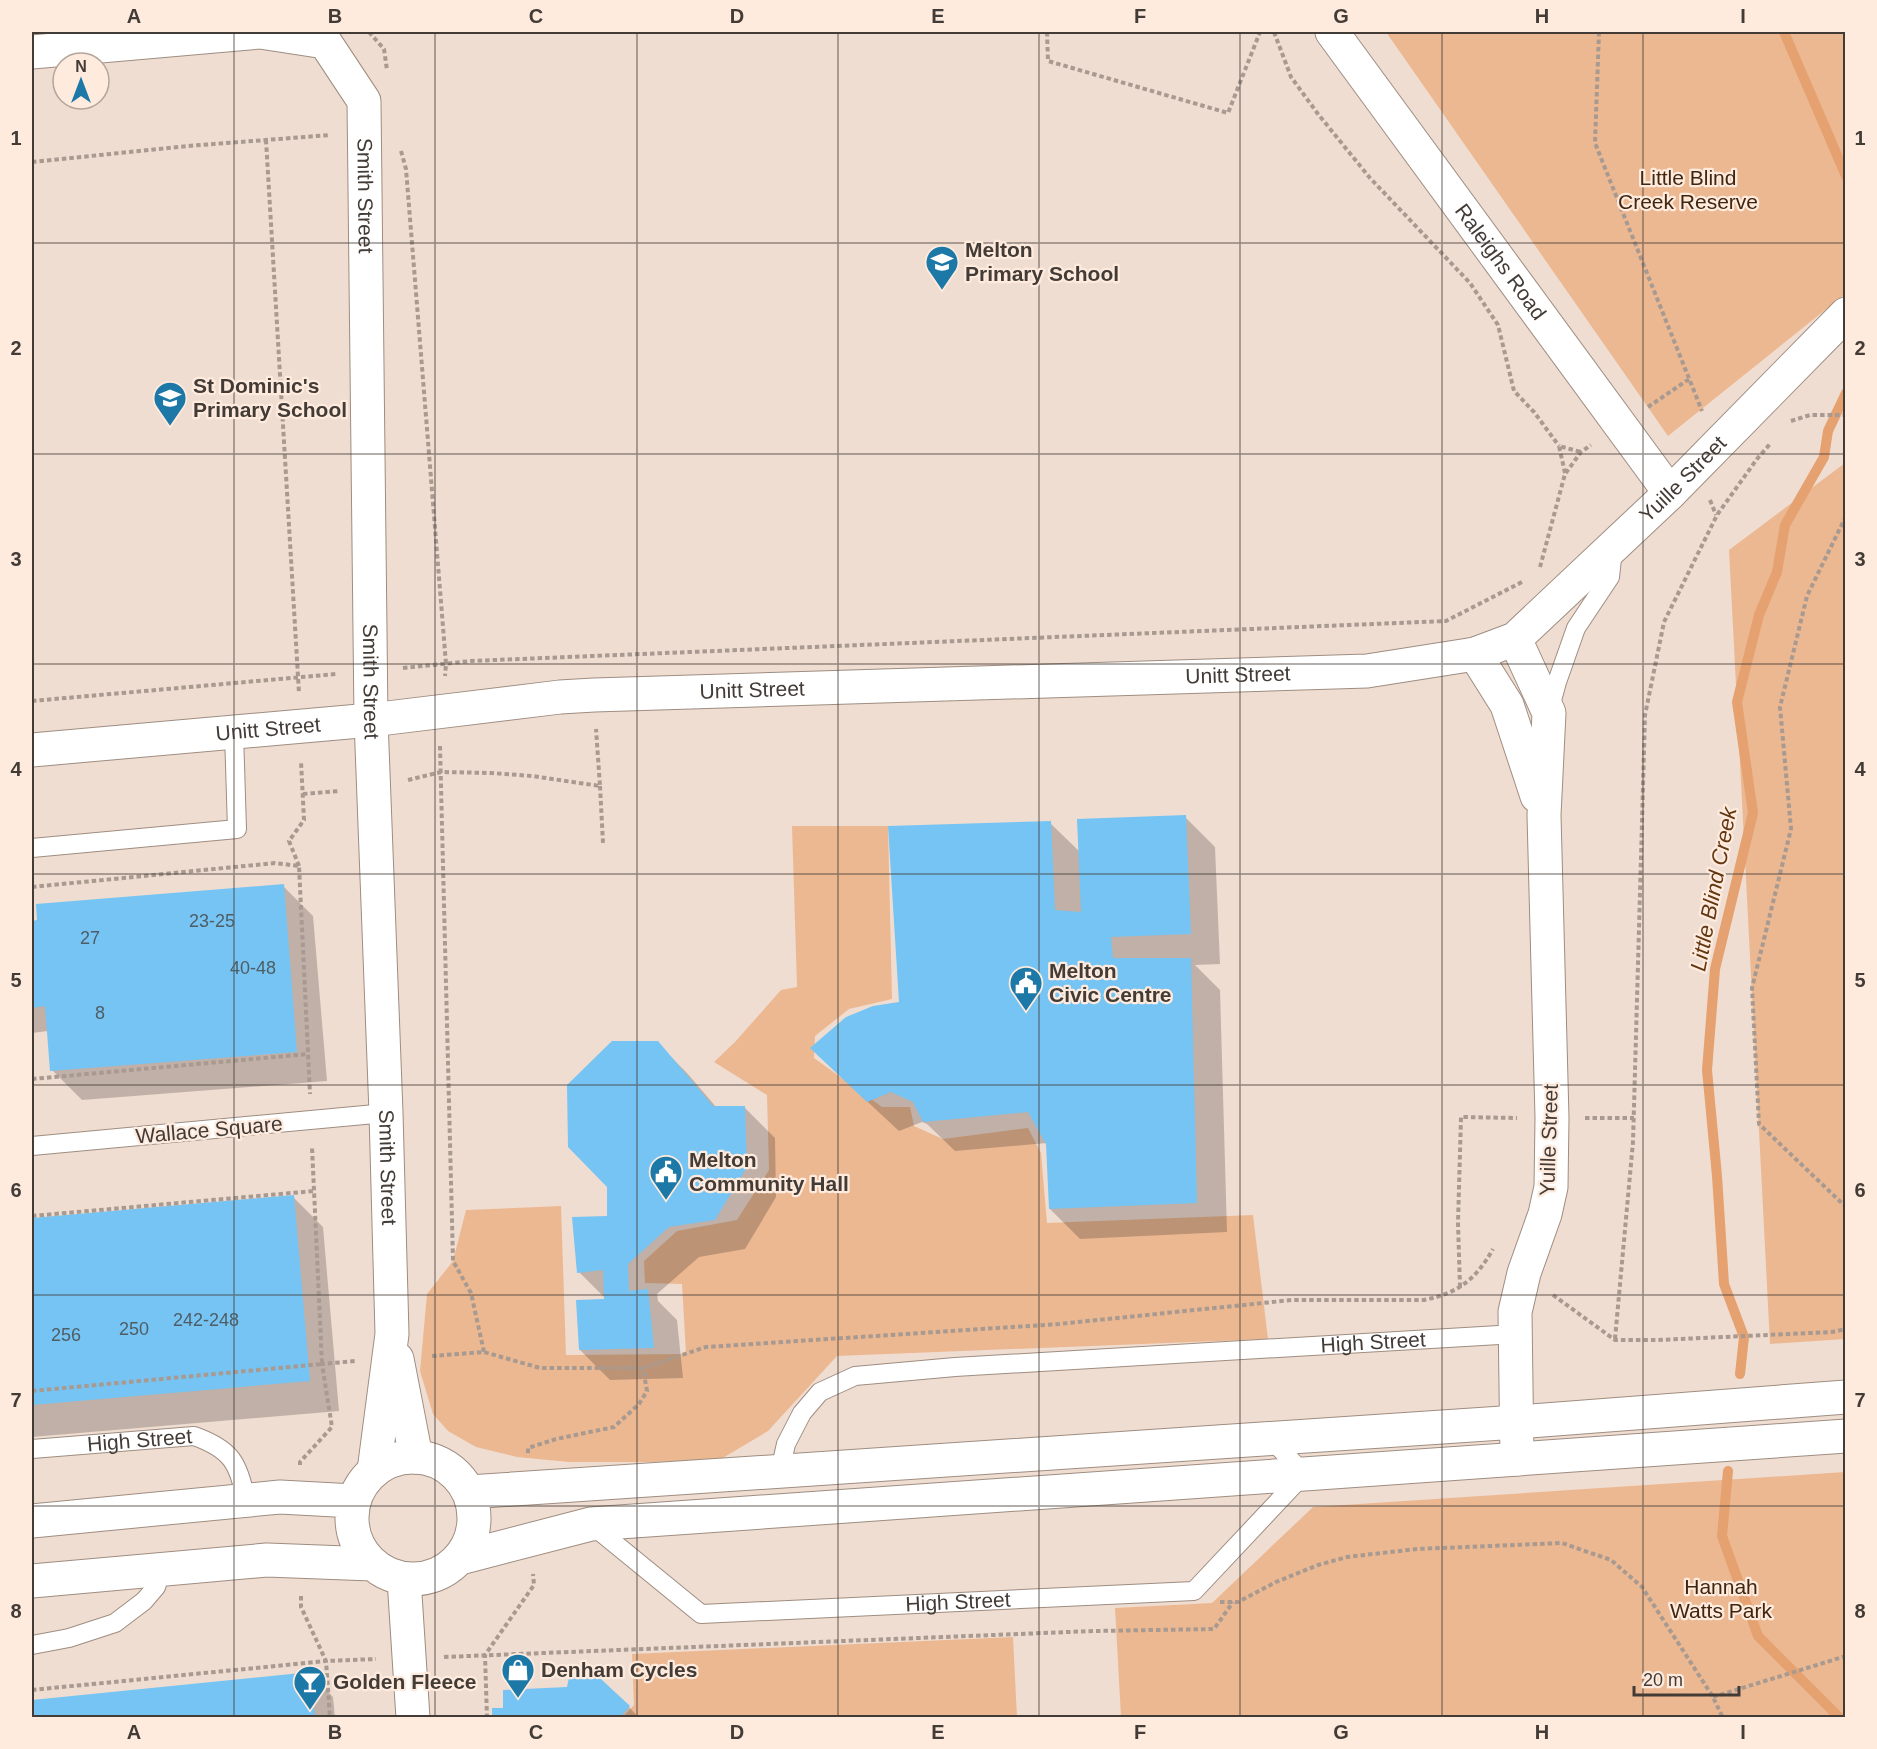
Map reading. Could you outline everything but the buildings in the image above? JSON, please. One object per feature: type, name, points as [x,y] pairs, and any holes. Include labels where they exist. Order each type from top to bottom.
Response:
[{"type":"street","name":"Smith Street","points":[[32,52],[260,32],[325,42],[364,101],[371,720],[394,1346],[417,1457]]},
{"type":"street","name":"Raleighs Road","points":[[1332,32],[1670,493]]},
{"type":"street","name":"Yuille Street","points":[[1544,815],[1507,705],[1475,654],[1515,639],[1670,493],[1845,314]]},
{"type":"street","name":"Yuille Street","points":[[1515,639],[1548,713],[1544,815],[1552,1118],[1551,1186],[1545,1214],[1524,1273],[1515,1311],[1517,1459]]},
{"type":"street","name":"Unitt Street","points":[[32,750],[371,720],[560,697],[1367,671],[1475,654]]},
{"type":"street","name":"Smith Street","points":[[374,1471],[394,1346]]},
{"type":"street","points":[[469,1492],[1271,1439],[1845,1397]]},
{"type":"street","points":[[460,1558],[591,1524],[1845,1436]]},
{"type":"street","points":[[405,1457],[417,1457],[432,1460],[447,1467],[459,1478],[469,1492],[474,1509],[474,1526],[470,1543],[451,1567],[429,1578],[404,1579],[393,1576],[372,1564],[361,1551],[354,1535],[351,1518],[359,1489],[374,1471],[389,1462],[405,1457]]},
{"type":"street","points":[[32,1521],[280,1497],[354,1501]]},
{"type":"street","points":[[32,1581],[267,1560],[372,1564]]},
{"type":"street","points":[[404,1579],[412,1718]]},
{"type":"lane","points":[[1548,713],[1576,628],[1610,577],[1613,547]]},
{"type":"lane","points":[[32,848],[237,829],[234,733]]},
{"type":"lane","name":"Wallace Square","points":[[32,1146],[387,1113]]},
{"type":"lane","name":"High Street","points":[[780,1471],[786,1444],[802,1413],[820,1392],[855,1376],[955,1367],[1516,1334]]},
{"type":"lane","name":"High Street","points":[[32,1449],[194,1436],[215,1443],[233,1461],[242,1479],[246,1501]]},
{"type":"lane","points":[[1184,1592],[1194,1591],[1304,1474],[1271,1439]]},
{"type":"lane","name":"High Street","points":[[591,1524],[701,1614],[1184,1592]]},
{"type":"lane","points":[[32,1645],[69,1638],[115,1623],[144,1601],[156,1587],[162,1569]]},
{"type":"path","points":[[1047,32],[1048,61],[1227,113],[1260,32]]},
{"type":"path","points":[[1274,32],[1291,77],[1318,114],[1370,178],[1470,284],[1498,325],[1514,391],[1534,412],[1559,446],[1565,474]]},
{"type":"path","points":[[1599,32],[1595,143],[1704,417]]},
{"type":"path","points":[[32,162],[177,147],[364,132],[395,132],[406,169],[446,664],[441,711],[441,772],[453,1261],[471,1293],[484,1352]]},
{"type":"path","points":[[266,140],[298,677],[304,820],[289,841],[299,866]]},
{"type":"path","points":[[1539,573],[1565,474],[1581,452],[1689,379]]},
{"type":"path","points":[[1784,428],[1791,421],[1810,415],[1845,415]]},
{"type":"path","points":[[1615,1340],[1634,1142],[1645,715],[1664,622],[1717,515],[1757,459],[1771,444]]},
{"type":"path","points":[[1559,446],[1581,452]]},
{"type":"path","points":[[1845,516],[1807,596],[1780,706],[1791,829],[1752,988],[1759,1124],[1845,1207]]},
{"type":"path","points":[[32,701],[446,664],[1446,621],[1528,579]]},
{"type":"path","points":[[592,657],[603,843]]},
{"type":"path","points":[[441,772],[531,776],[600,786]]},
{"type":"path","points":[[32,1079],[308,1054]]},
{"type":"path","points":[[394,1346],[484,1352],[540,1368],[643,1368],[706,1347],[1059,1324],[1292,1300],[1424,1300],[1444,1296],[1460,1288],[1458,1223],[1461,1117],[1634,1118]]},
{"type":"path","points":[[32,1216],[314,1191]]},
{"type":"path","points":[[1524,1273],[1615,1340],[1832,1332],[1845,1329]]},
{"type":"path","points":[[1184,1592],[1223,1603],[1238,1602],[1276,1582],[1318,1565],[1347,1557],[1417,1549],[1562,1543],[1611,1560],[1642,1587],[1713,1697],[1723,1718]]},
{"type":"path","points":[[485,1655],[487,1718]]},
{"type":"path","points":[[1713,1697],[1845,1656]]},
{"type":"path","points":[[32,1690],[326,1661],[330,1718]]},
{"type":"green space","name":"Little Blind Creek Reserve","points":[[1386,32],[1845,32],[1845,294],[1668,436]]},
{"type":"green space","points":[[1845,463],[1845,1339],[1770,1344],[1729,550]]},
{"type":"green space","points":[[792,826],[888,826],[892,999],[849,1009],[815,1036],[814,1058],[882,1107],[910,1107],[914,1126],[943,1139],[1028,1128],[1041,1153],[1047,1223],[1253,1215],[1268,1339],[837,1356],[768,1431],[721,1459],[569,1462],[517,1457],[476,1447],[448,1431],[433,1414],[420,1371],[427,1294],[453,1261],[466,1210],[561,1206],[566,1355],[686,1354],[682,1284],[645,1283],[644,1261],[677,1231],[737,1220],[769,1170],[767,1095],[714,1062],[781,990],[797,987]]},
{"type":"green space","name":"Hannah Watts Park","points":[[1845,1472],[1845,1717],[1121,1717],[1115,1608],[1212,1603],[1313,1507]]},
{"type":"green space","points":[[1013,1637],[1017,1717],[623,1717],[634,1705],[632,1654]]},
{"type":"waterway","name":"Little Blind Creek","points":[[1784,32],[1846,176]]},
{"type":"waterway","name":"Little Blind Creek","points":[[1740,1374],[1744,1337],[1724,1284],[1707,1070],[1715,969],[1753,813],[1737,702],[1759,615],[1777,572],[1785,525],[1824,457],[1828,431],[1846,393]]},
{"type":"waterway","name":"Little Blind Creek","points":[[1728,1471],[1722,1536],[1758,1636],[1840,1718]]},
{"type":"place","name":"Melton Primary School","points":[[942,291]]},
{"type":"place","name":"St Dominic's Primary School","points":[[170,427]]},
{"type":"place","name":"Melton Civic Centre","points":[[1026,1012]]},
{"type":"place","name":"Melton Community Hall","points":[[666,1201]]},
{"type":"place","name":"Denham Cycles","points":[[518,1699]]},
{"type":"place","name":"Golden Fleece","points":[[310,1711]]}]
